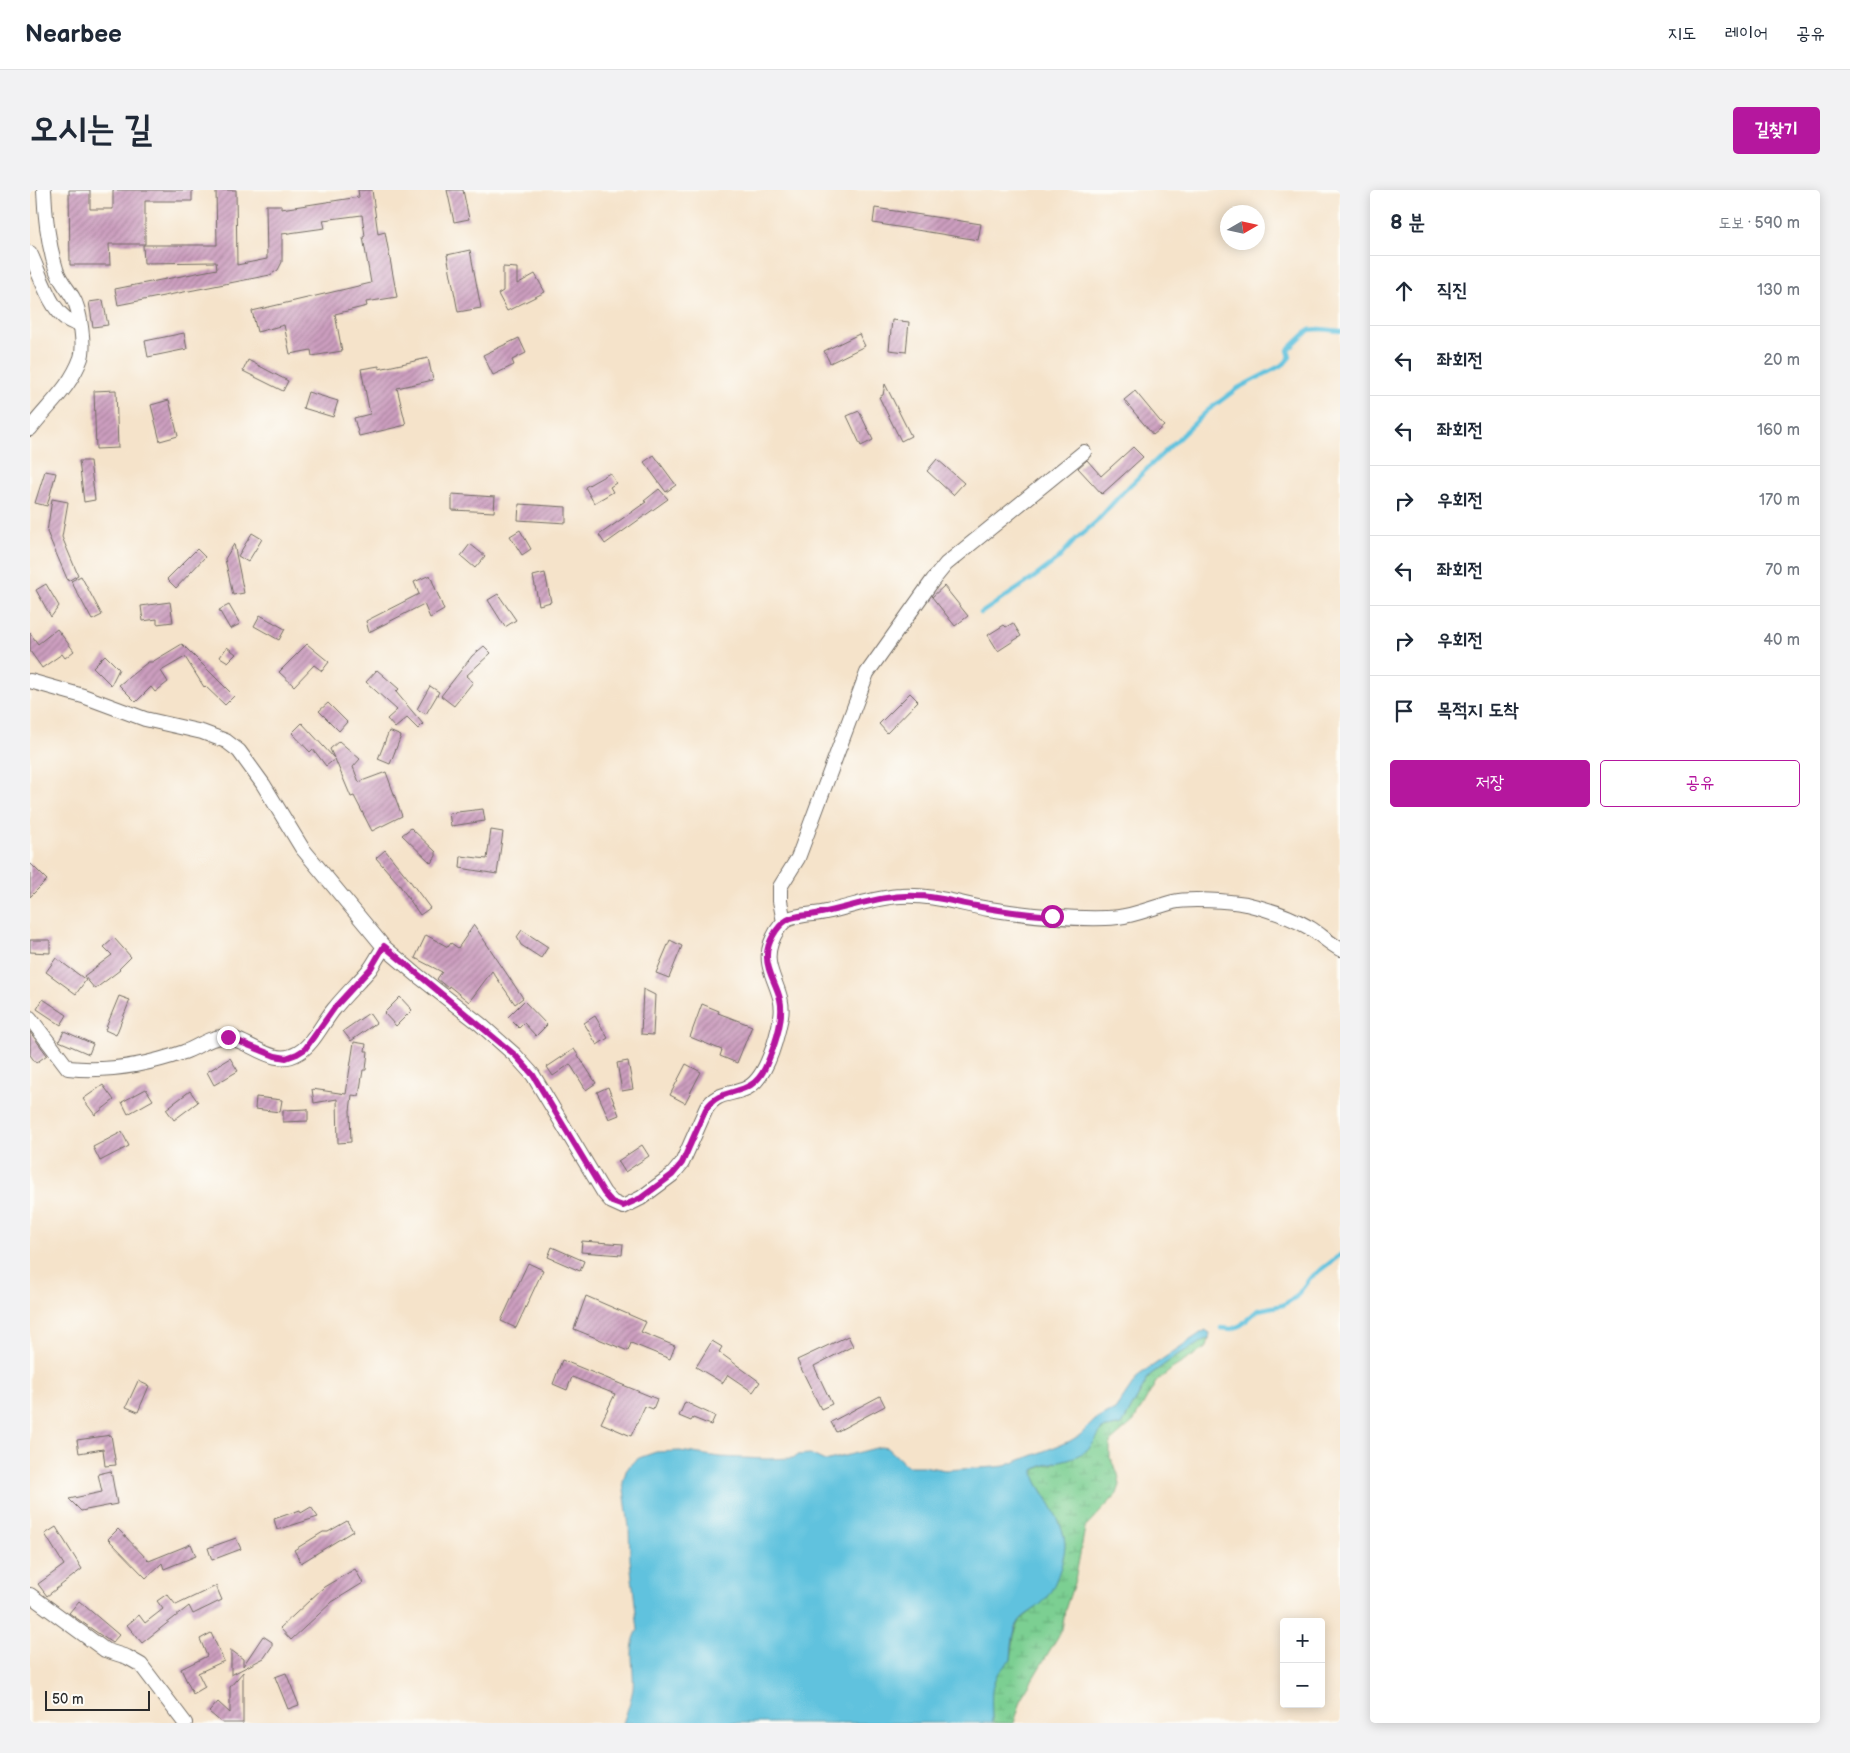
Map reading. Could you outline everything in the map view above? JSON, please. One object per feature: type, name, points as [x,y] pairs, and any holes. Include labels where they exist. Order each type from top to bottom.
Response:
[{"type":"street","points":[[30,428],[66,389],[82,356],[80,324],[75,300],[56,272],[49,244],[44,190]]},
{"type":"street","points":[[30,253],[59,312],[73,324],[80,324]]},
{"type":"street","points":[[784,922],[780,887],[798,858],[867,673],[946,564],[1084,452]]},
{"type":"street","points":[[30,681],[83,696],[144,718],[202,732],[226,741],[239,751],[263,784],[302,848],[384,946],[515,1055],[537,1082],[604,1193],[612,1202],[623,1206],[641,1198],[672,1175],[682,1163],[711,1101],[720,1095],[755,1084],[765,1068],[782,1014],[780,998],[767,955],[774,934],[789,918],[816,914],[885,897],[901,896],[936,898],[1008,912],[1108,918],[1129,915],[1176,902],[1214,901],[1245,904],[1282,915],[1311,929],[1340,949]]},
{"type":"street","points":[[30,1018],[68,1068],[87,1070],[109,1069],[154,1061],[187,1051],[220,1037],[228,1037],[275,1056],[286,1058],[305,1049],[335,1007],[371,968],[384,946]]},
{"type":"street","points":[[30,1595],[104,1650],[127,1657],[141,1665],[185,1723]]},
{"type":"green space","points":[[1209,1338],[1207,1347],[1172,1369],[1156,1382],[1134,1421],[1110,1442],[1110,1458],[1118,1474],[1120,1485],[1117,1494],[1085,1528],[1075,1580],[1065,1610],[1062,1630],[1023,1695],[1014,1723],[992,1723],[992,1688],[998,1674],[1011,1660],[1014,1635],[1020,1620],[1042,1603],[1055,1581],[1063,1558],[1063,1534],[1044,1494],[1034,1478],[1034,1470],[1086,1451],[1102,1429],[1122,1425],[1150,1375],[1176,1356]]},
{"type":"water","points":[[1205,1330],[1210,1333],[1209,1338],[1176,1356],[1150,1375],[1122,1425],[1102,1429],[1092,1445],[1082,1453],[1034,1470],[1037,1482],[1051,1505],[1061,1527],[1065,1541],[1064,1554],[1058,1576],[1047,1598],[1018,1623],[1013,1638],[1011,1660],[1003,1667],[994,1681],[992,1723],[623,1723],[633,1689],[632,1651],[638,1630],[623,1482],[626,1471],[639,1458],[656,1452],[680,1451],[719,1457],[766,1459],[793,1458],[797,1455],[810,1454],[825,1461],[880,1447],[888,1448],[907,1466],[923,1466],[945,1470],[1005,1466],[1070,1441],[1080,1435],[1095,1420],[1115,1410],[1139,1375]]},
{"type":"building","points":[[69,190],[90,190],[90,209],[113,209],[113,190],[192,190],[192,201],[145,201],[145,244],[109,244],[110,265],[70,265]]},
{"type":"building","points":[[216,190],[236,190],[237,265],[267,259],[266,205],[281,205],[281,209],[359,197],[358,190],[372,190],[378,234],[385,232],[397,297],[366,302],[367,306],[335,314],[342,351],[312,356],[311,350],[290,354],[284,325],[257,332],[252,311],[371,283],[363,237],[365,236],[362,215],[323,220],[325,228],[282,234],[282,262],[278,270],[270,275],[118,305],[115,289],[217,269],[216,262],[144,263],[143,245],[217,245]]},
{"type":"building","points":[[447,190],[463,190],[469,219],[454,222]]},
{"type":"building","points":[[875,208],[981,224],[978,240],[873,223]]},
{"type":"building","points":[[470,250],[481,308],[458,312],[447,255]]},
{"type":"building","points":[[503,267],[517,268],[517,284],[535,274],[545,292],[507,311],[498,294],[503,291]]},
{"type":"building","points":[[103,300],[108,325],[93,327],[89,302]]},
{"type":"building","points":[[892,320],[909,322],[906,352],[889,350]]},
{"type":"building","points":[[184,333],[187,349],[148,357],[145,341]]},
{"type":"building","points":[[859,334],[865,346],[830,363],[824,351]]},
{"type":"building","points":[[519,338],[526,353],[512,360],[514,365],[493,375],[483,355]]},
{"type":"building","points":[[428,358],[433,380],[397,388],[406,425],[359,436],[354,418],[370,414],[361,369],[379,366],[379,369]]},
{"type":"building","points":[[248,360],[288,381],[283,391],[243,371]]},
{"type":"building","points":[[885,384],[911,436],[901,441],[879,397],[883,395]]},
{"type":"building","points":[[116,390],[118,448],[96,449],[94,391]]},
{"type":"building","points":[[1135,391],[1164,426],[1153,435],[1124,400]]},
{"type":"building","points":[[308,392],[338,401],[333,417],[303,408]]},
{"type":"building","points":[[169,400],[178,436],[160,441],[151,405]]},
{"type":"building","points":[[859,411],[873,440],[861,446],[847,416]]},
{"type":"building","points":[[1133,447],[1143,457],[1102,494],[1078,468],[1087,460],[1101,476]]},
{"type":"building","points":[[654,455],[676,485],[666,492],[644,462]]},
{"type":"building","points":[[937,459],[964,483],[953,495],[927,471]]},
{"type":"building","points":[[79,461],[90,461],[95,500],[84,502]]},
{"type":"building","points":[[45,471],[56,473],[47,506],[35,503]]},
{"type":"building","points":[[610,473],[616,483],[610,487],[613,492],[594,503],[585,487]]},
{"type":"building","points":[[659,489],[668,499],[605,544],[599,535],[646,502],[644,501]]},
{"type":"building","points":[[452,494],[495,497],[494,512],[452,510]]},
{"type":"building","points":[[52,499],[68,502],[62,537],[78,575],[68,581],[47,532]]},
{"type":"building","points":[[519,504],[566,507],[566,523],[518,520]]},
{"type":"building","points":[[520,530],[531,549],[522,555],[510,536]]},
{"type":"building","points":[[252,533],[262,539],[248,562],[238,556]]},
{"type":"building","points":[[234,544],[244,593],[233,595],[225,559]]},
{"type":"building","points":[[470,544],[485,556],[475,568],[461,556]]},
{"type":"building","points":[[197,549],[205,557],[176,588],[167,579]]},
{"type":"building","points":[[545,573],[551,602],[539,605],[533,576]]},
{"type":"building","points":[[430,575],[444,610],[430,618],[424,604],[369,632],[366,621],[419,594],[414,582]]},
{"type":"building","points":[[81,576],[102,615],[92,620],[71,581]]},
{"type":"building","points":[[46,584],[59,606],[51,617],[36,590]]},
{"type":"building","points":[[944,586],[968,616],[955,626],[932,597]]},
{"type":"building","points":[[498,594],[516,620],[505,627],[488,600]]},
{"type":"building","points":[[170,602],[173,622],[157,624],[157,619],[143,621],[141,606]]},
{"type":"building","points":[[229,605],[240,624],[230,629],[219,610]]},
{"type":"building","points":[[260,615],[285,629],[279,640],[254,626]]},
{"type":"building","points":[[1013,623],[1021,636],[998,651],[988,635],[1004,625],[1006,627]]},
{"type":"building","points":[[57,629],[74,651],[65,658],[62,654],[42,668],[30,651],[30,633],[38,644]]},
{"type":"building","points":[[182,644],[234,696],[225,705],[204,687],[185,657],[161,671],[168,682],[155,692],[151,687],[136,702],[119,685],[148,662],[152,662]]},
{"type":"building","points":[[307,644],[329,662],[322,671],[314,665],[294,686],[279,672]]},
{"type":"building","points":[[484,646],[491,653],[466,676],[473,682],[454,706],[441,696],[472,656]]},
{"type":"building","points":[[227,647],[236,654],[228,662],[220,657]]},
{"type":"building","points":[[105,655],[119,669],[111,685],[93,667]]},
{"type":"building","points":[[377,670],[399,689],[396,692],[423,724],[418,729],[407,718],[395,728],[387,719],[397,710],[366,682]]},
{"type":"building","points":[[430,686],[439,692],[426,714],[417,709]]},
{"type":"building","points":[[910,693],[918,701],[887,733],[879,724]]},
{"type":"building","points":[[328,703],[347,722],[339,731],[319,711]]},
{"type":"building","points":[[302,723],[334,758],[330,749],[339,741],[360,759],[353,767],[359,782],[386,772],[402,816],[372,831],[354,796],[351,797],[335,759],[326,766],[313,749],[310,752],[292,733]]},
{"type":"building","points":[[389,731],[401,736],[390,764],[378,759]]},
{"type":"building","points":[[483,809],[485,821],[451,826],[449,813]]},
{"type":"building","points":[[411,828],[436,852],[436,856],[431,863],[402,835]]},
{"type":"building","points":[[491,830],[503,832],[497,874],[460,868],[461,856],[487,859]]},
{"type":"building","points":[[385,850],[430,908],[420,915],[398,883],[376,858]]},
{"type":"building","points":[[30,863],[47,880],[30,897]]},
{"type":"building","points":[[474,925],[523,998],[515,1004],[492,971],[469,1002],[437,979],[442,972],[415,958],[426,935],[448,947],[451,943],[458,948]]},
{"type":"building","points":[[522,930],[548,947],[541,958],[521,945],[517,937]]},
{"type":"building","points":[[114,938],[131,957],[120,970],[95,989],[84,976],[112,955],[104,947]]},
{"type":"building","points":[[30,940],[50,940],[50,953],[30,952]]},
{"type":"building","points":[[670,940],[682,946],[669,978],[656,973]]},
{"type":"building","points":[[56,958],[86,980],[76,994],[46,972]]},
{"type":"building","points":[[643,989],[655,995],[653,1035],[641,1034]]},
{"type":"building","points":[[119,996],[130,1000],[116,1035],[105,1030]]},
{"type":"building","points":[[400,997],[412,1010],[396,1026],[384,1013]]},
{"type":"building","points":[[43,999],[67,1015],[61,1025],[37,1009]]},
{"type":"building","points":[[524,1001],[547,1025],[536,1036],[524,1023],[519,1028],[508,1017]]},
{"type":"building","points":[[702,1004],[719,1011],[718,1013],[752,1026],[737,1063],[720,1056],[722,1050],[690,1037]]},
{"type":"building","points":[[369,1013],[376,1023],[351,1041],[343,1031]]},
{"type":"building","points":[[595,1016],[608,1038],[597,1045],[584,1023]]},
{"type":"building","points":[[64,1031],[93,1044],[89,1054],[59,1041]]},
{"type":"building","points":[[30,1032],[47,1055],[36,1063],[30,1055]]},
{"type":"building","points":[[354,1042],[366,1044],[365,1051],[368,1051],[366,1070],[363,1070],[359,1096],[352,1095],[350,1111],[351,1142],[338,1143],[337,1099],[314,1103],[312,1089],[346,1094]]},
{"type":"building","points":[[574,1049],[596,1083],[586,1090],[570,1064],[553,1076],[547,1067]]},
{"type":"building","points":[[230,1058],[238,1071],[214,1085],[207,1072]]},
{"type":"building","points":[[628,1061],[633,1089],[622,1091],[617,1063]]},
{"type":"building","points":[[686,1064],[701,1072],[685,1103],[670,1095]]},
{"type":"building","points":[[103,1085],[114,1100],[95,1115],[83,1099]]},
{"type":"building","points":[[608,1087],[619,1115],[609,1119],[597,1092]]},
{"type":"building","points":[[146,1089],[153,1100],[128,1114],[122,1102]]},
{"type":"building","points":[[190,1091],[198,1102],[174,1120],[166,1109]]},
{"type":"building","points":[[256,1097],[282,1100],[280,1112],[255,1109]]},
{"type":"building","points":[[308,1109],[308,1121],[283,1122],[283,1110]]},
{"type":"building","points":[[122,1132],[129,1146],[100,1161],[93,1147]]},
{"type":"building","points":[[642,1145],[649,1156],[625,1172],[618,1161]]},
{"type":"building","points":[[582,1241],[623,1244],[622,1255],[581,1252]]},
{"type":"building","points":[[552,1247],[584,1261],[580,1271],[548,1257]]},
{"type":"building","points":[[528,1263],[543,1270],[516,1328],[501,1321]]},
{"type":"building","points":[[586,1296],[646,1322],[641,1332],[675,1346],[670,1359],[631,1343],[628,1351],[574,1329]]},
{"type":"building","points":[[848,1336],[853,1346],[814,1366],[832,1404],[821,1409],[797,1360]]},
{"type":"building","points":[[712,1341],[722,1347],[719,1352],[760,1382],[753,1392],[728,1375],[723,1383],[696,1367]]},
{"type":"building","points":[[562,1360],[657,1399],[653,1409],[645,1406],[631,1436],[601,1423],[615,1394],[572,1377],[567,1390],[553,1384]]},
{"type":"building","points":[[138,1381],[149,1386],[138,1412],[126,1407]]},
{"type":"building","points":[[880,1396],[885,1406],[836,1432],[831,1422]]},
{"type":"building","points":[[685,1402],[715,1416],[711,1425],[693,1418],[691,1421],[679,1416]]},
{"type":"building","points":[[111,1435],[116,1465],[105,1466],[103,1449],[79,1453],[77,1440]]},
{"type":"building","points":[[111,1471],[117,1504],[81,1511],[69,1499],[102,1492],[98,1474]]},
{"type":"building","points":[[311,1507],[318,1517],[277,1530],[274,1519],[300,1510],[301,1513]]},
{"type":"building","points":[[347,1521],[353,1531],[301,1563],[294,1550],[323,1532],[328,1532]]},
{"type":"building","points":[[56,1527],[82,1569],[47,1596],[38,1584],[64,1565],[45,1534]]},
{"type":"building","points":[[118,1529],[149,1561],[191,1544],[196,1556],[164,1569],[162,1563],[146,1578],[108,1539]]},
{"type":"building","points":[[236,1538],[241,1549],[212,1560],[208,1548]]},
{"type":"building","points":[[355,1569],[363,1583],[332,1602],[291,1640],[280,1628],[324,1587]]},
{"type":"building","points":[[216,1586],[222,1600],[193,1614],[189,1606],[142,1643],[127,1625],[139,1615],[145,1623],[163,1609],[157,1601],[167,1594],[176,1605]]},
{"type":"building","points":[[79,1601],[119,1635],[112,1643],[69,1613]]},
{"type":"building","points":[[211,1633],[224,1661],[198,1673],[205,1687],[193,1694],[181,1669],[207,1656],[200,1639]]},
{"type":"building","points":[[263,1636],[272,1642],[272,1646],[264,1658],[231,1675],[231,1650],[243,1659],[243,1666]]},
{"type":"building","points":[[243,1672],[243,1723],[222,1723],[209,1712],[218,1702],[230,1713],[230,1687]]},
{"type":"building","points":[[286,1673],[299,1705],[288,1709],[275,1677]]},
{"type":"waterway","points":[[981,613],[1058,559],[1076,539],[1096,522],[1123,492],[1207,411],[1238,388],[1284,364],[1290,357],[1288,350],[1309,330],[1340,331]]},
{"type":"waterway","points":[[1221,1328],[1232,1329],[1241,1325],[1258,1310],[1283,1305],[1296,1297],[1310,1278],[1340,1255]]},
{"type":"route","points":[[228,1037],[275,1056],[286,1058],[297,1054],[305,1049],[335,1007],[371,968],[384,946],[515,1055],[533,1075],[604,1193],[612,1202],[618,1206],[623,1206],[629,1205],[641,1198],[672,1175],[682,1163],[711,1101],[720,1095],[755,1084],[765,1068],[782,1014],[780,998],[767,955],[777,929],[789,918],[838,910],[885,897],[901,896],[936,898],[1008,912],[1052,916]]}]
